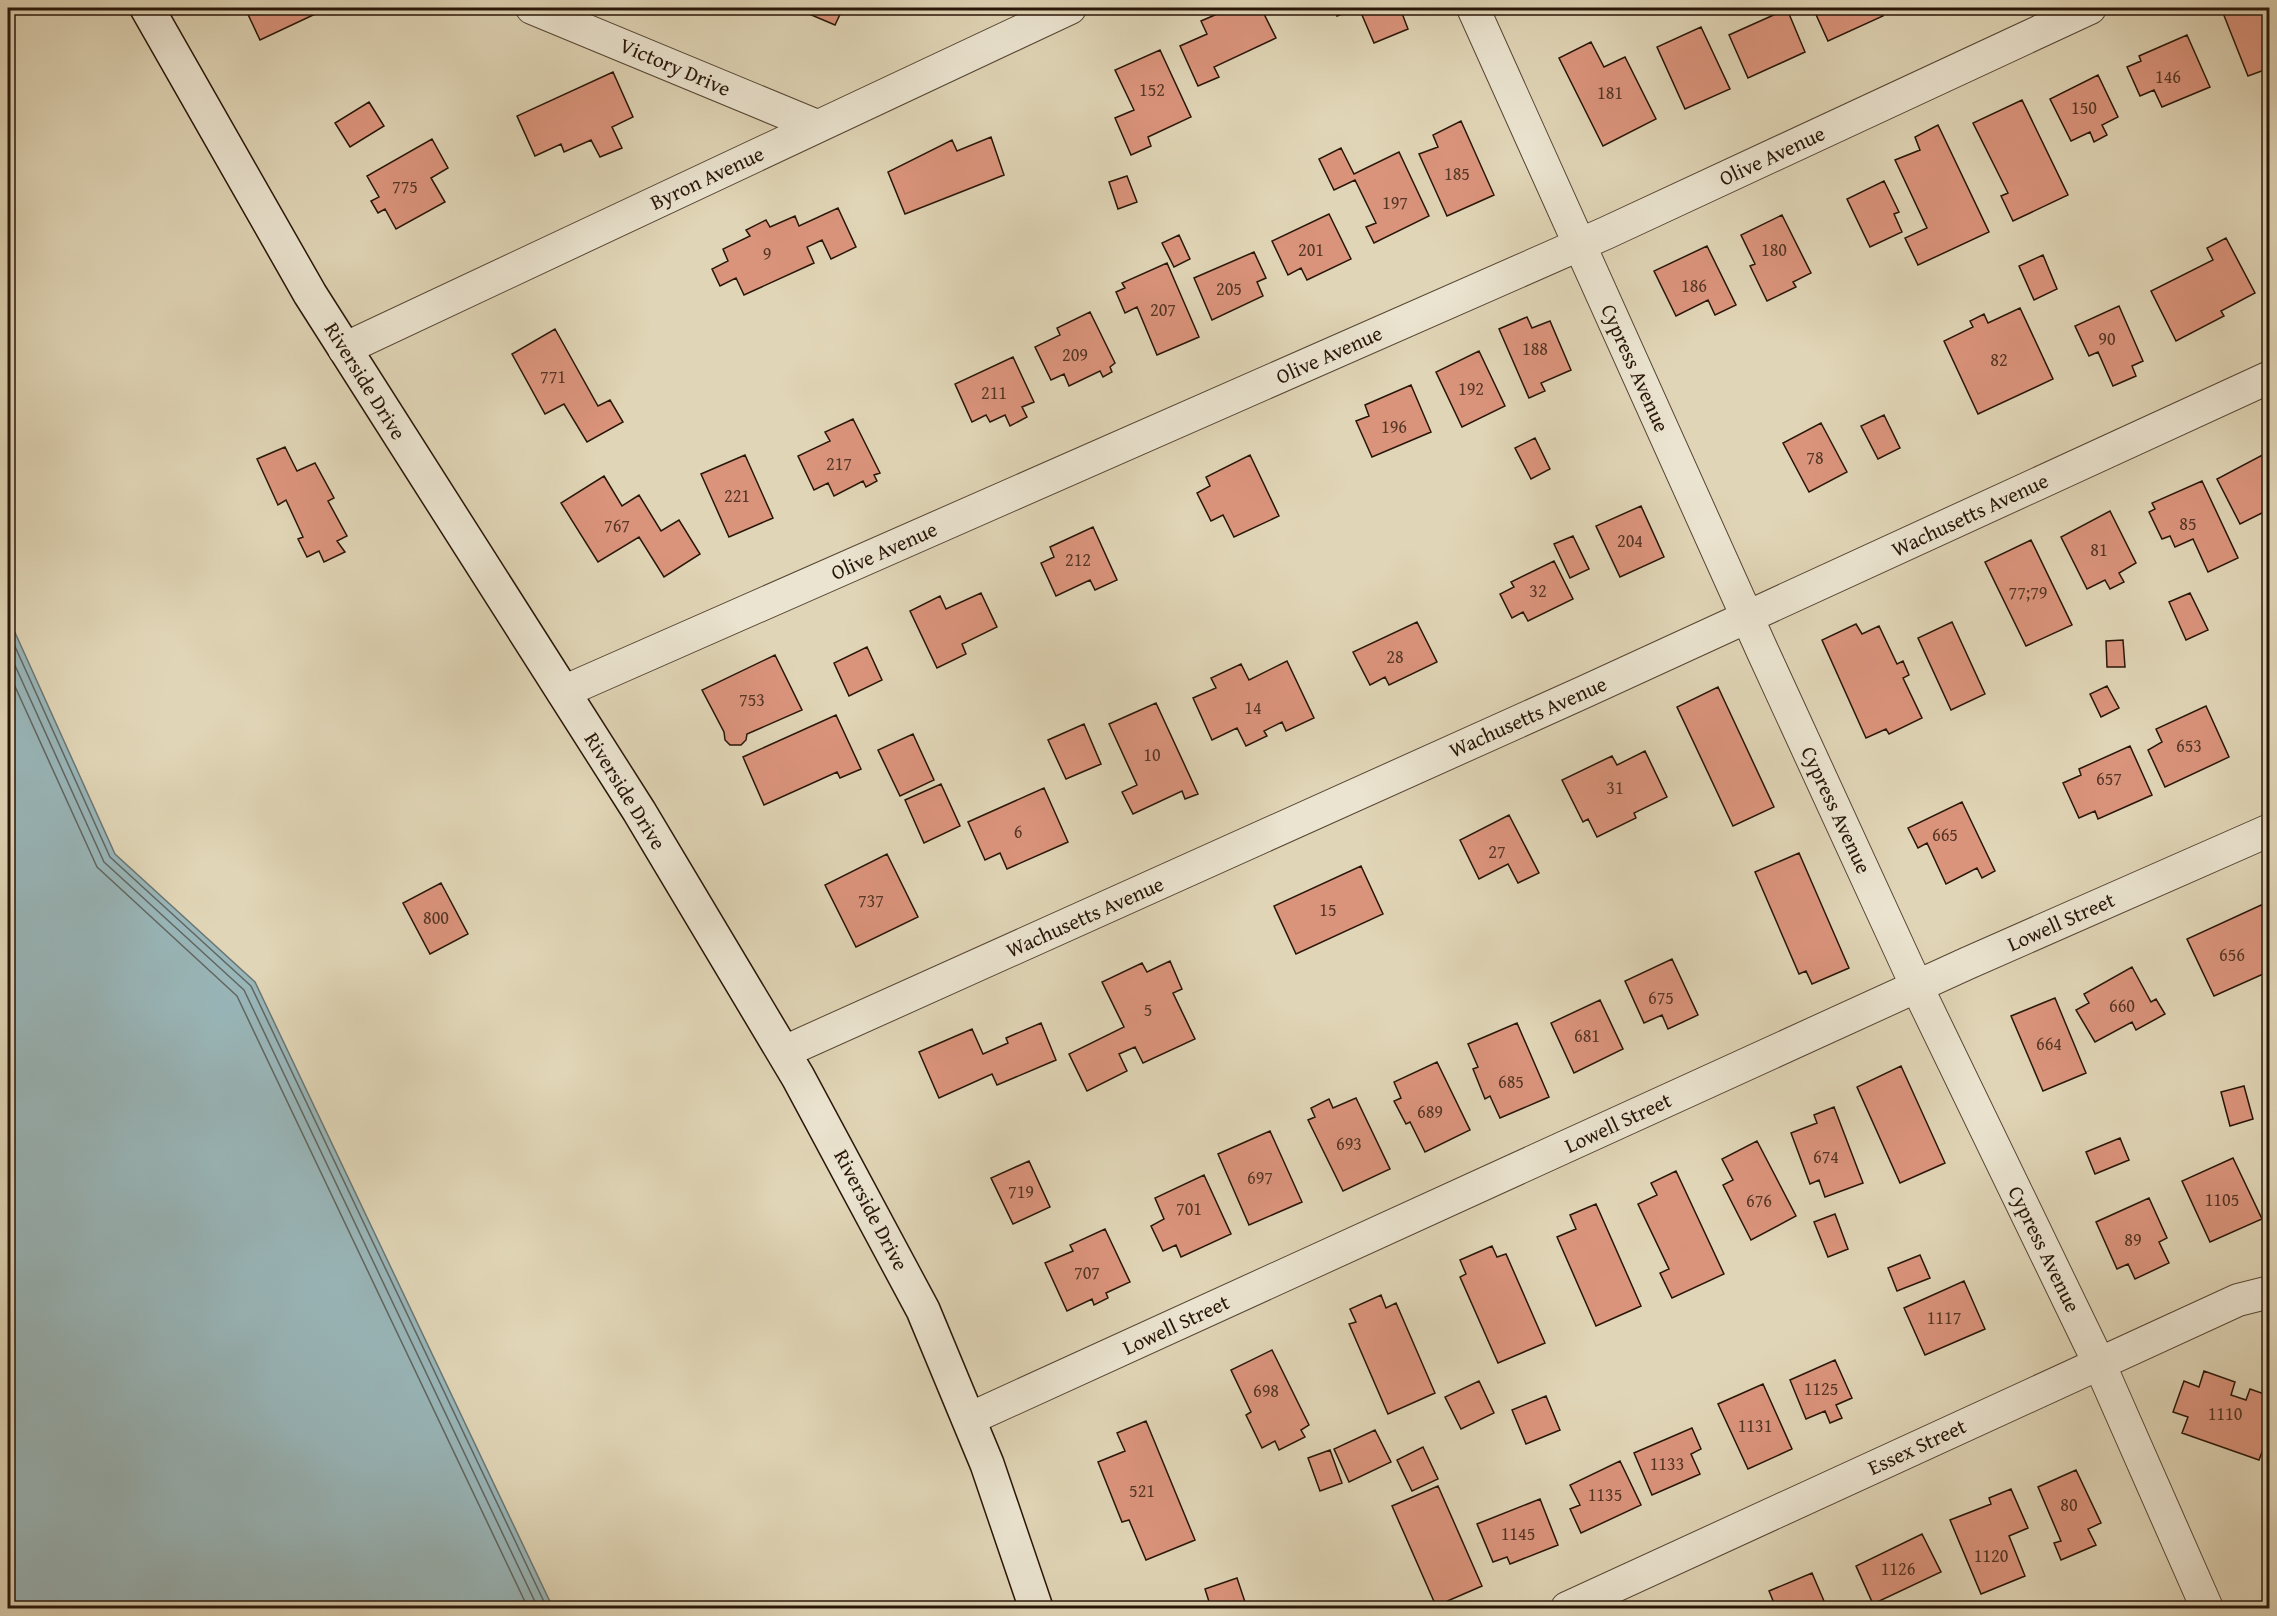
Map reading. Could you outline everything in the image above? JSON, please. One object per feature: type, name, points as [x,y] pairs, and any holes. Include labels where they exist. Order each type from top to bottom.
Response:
[{"type":"main road","name":"Riverside Drive","points":[[147,8],[310,294],[639,811],[784,1052],[869,1205],[923,1310],[987,1464],[1036,1608]]},
{"type":"street","name":"Victory Drive","points":[[532,8],[817,126]]},
{"type":"street","name":"Byron Avenue","points":[[344,349],[1070,8]]},
{"type":"street","name":"Cypress Avenue","points":[[1473,8],[1747,618],[1917,987],[2099,1363],[2207,1608]]},
{"type":"street","name":"Olive Avenue","points":[[563,692],[1580,244],[2090,8]]},
{"type":"street","name":"Wachusetts Avenue","points":[[784,1052],[1747,618],[2270,377]]},
{"type":"street","name":"Lowell Street","points":[[969,1419],[1917,987],[2270,830]]},
{"type":"street","name":"Essex Street","points":[[1567,1608],[2238,1300],[2270,1292]]},
{"type":"water","points":[[8,617],[115,854],[255,982],[553,1608],[8,1608]]},
{"type":"building","points":[[245,8],[328,8],[260,40]]},
{"type":"building","points":[[795,8],[843,8],[835,25]]},
{"type":"building","points":[[1231,8],[1261,8],[1276,38],[1214,67],[1219,77],[1198,86],[1180,46],[1207,34],[1201,21]]},
{"type":"building","points":[[1334,8],[1358,8],[1337,16]]},
{"type":"building","points":[[1359,8],[1400,8],[1408,29],[1374,43]]},
{"type":"building","points":[[1813,8],[1879,8],[1883,16],[1828,41]]},
{"type":"building","points":[[2221,8],[2270,8],[2270,68],[2248,76]]},
{"type":"building","points":[[1787,9],[1805,52],[1748,78],[1729,35]]},
{"type":"building","points":[[1701,27],[1730,89],[1685,109],[1657,47]]},
{"type":"building","points":[[2187,35],[2210,87],[2162,107],[2154,90],[2140,96],[2127,67],[2141,61],[2139,56]]},
{"type":"building","points":[[1591,42],[1604,67],[1625,57],[1656,119],[1603,146],[1559,58]]},
{"type":"building","points":[[1160,50],[1191,117],[1148,137],[1151,146],[1131,155],[1115,118],[1134,110],[1115,70]]},
{"type":"building","points":[[613,72],[633,117],[612,127],[622,148],[600,157],[591,140],[564,152],[561,144],[535,156],[517,116]]},
{"type":"building","points":[[2098,75],[2118,117],[2102,125],[2107,135],[2094,142],[2090,132],[2071,141],[2050,99]]},
{"type":"building","points":[[2022,100],[2068,195],[2013,221],[2001,196],[2008,193],[1973,123]]},
{"type":"building","points":[[369,102],[384,126],[350,147],[335,123]]},
{"type":"building","points":[[1461,121],[1494,195],[1447,216],[1419,154],[1438,147],[1433,135]]},
{"type":"building","points":[[1938,125],[1989,232],[1918,265],[1905,238],[1927,228],[1895,160],[1920,150],[1915,137]]},
{"type":"building","points":[[991,137],[1004,175],[905,214],[888,172],[952,140],[957,151]]},
{"type":"building","points":[[432,139],[448,168],[431,178],[445,202],[396,229],[385,209],[378,213],[371,201],[379,197],[367,176]]},
{"type":"building","points":[[1341,148],[1354,174],[1399,152],[1429,216],[1374,243],[1366,227],[1376,223],[1355,180],[1334,190],[1319,159]]},
{"type":"building","points":[[1127,176],[1137,202],[1118,209],[1109,182]]},
{"type":"building","points":[[1884,181],[1899,212],[1894,214],[1902,232],[1870,247],[1847,199]]},
{"type":"building","points":[[838,208],[856,247],[831,259],[822,240],[807,247],[814,263],[744,295],[736,278],[720,286],[712,269],[728,261],[723,249],[750,236],[746,230],[766,220],[770,227],[795,216],[799,226]]},
{"type":"building","points":[[1329,214],[1351,259],[1307,280],[1301,268],[1288,275],[1272,241]]},
{"type":"building","points":[[1782,215],[1811,273],[1793,282],[1796,287],[1767,301],[1750,266],[1755,264],[1741,235]]},
{"type":"building","points":[[1179,235],[1190,259],[1174,267],[1162,243]]},
{"type":"building","points":[[2226,238],[2255,293],[2221,311],[2224,316],[2176,341],[2151,291],[2213,260],[2207,248]]},
{"type":"building","points":[[1707,246],[1736,305],[1715,315],[1708,300],[1676,316],[1654,271]]},
{"type":"building","points":[[1254,252],[1266,278],[1257,282],[1263,296],[1212,320],[1194,278]]},
{"type":"building","points":[[2043,255],[2057,289],[2034,300],[2019,266]]},
{"type":"building","points":[[1167,263],[1199,337],[1157,355],[1137,307],[1125,313],[1116,292],[1125,288],[1122,283]]},
{"type":"building","points":[[2119,306],[2143,361],[2132,366],[2136,376],[2113,386],[2098,352],[2089,356],[2075,326]]},
{"type":"building","points":[[2020,308],[2053,379],[1978,414],[1944,341],[1973,327],[1970,321],[1984,314],[1988,323]]},
{"type":"building","points":[[1090,312],[1115,363],[1110,367],[1112,372],[1103,377],[1100,371],[1069,386],[1064,374],[1051,380],[1035,347],[1060,335],[1057,328]]},
{"type":"building","points":[[1527,317],[1532,328],[1550,321],[1571,370],[1541,383],[1545,391],[1529,398],[1499,329]]},
{"type":"building","points":[[555,329],[598,406],[610,400],[623,422],[587,442],[564,404],[545,414],[512,354]]},
{"type":"building","points":[[1479,351],[1505,406],[1462,427],[1436,372]]},
{"type":"building","points":[[1013,357],[1034,402],[1022,407],[1027,417],[1010,426],[1005,415],[990,422],[986,415],[972,422],[955,384]]},
{"type":"building","points":[[1411,385],[1431,432],[1372,457],[1356,421],[1369,416],[1365,405]]},
{"type":"building","points":[[1884,415],[1900,448],[1878,459],[1861,426]]},
{"type":"building","points":[[853,419],[880,473],[874,475],[877,481],[866,487],[863,481],[834,496],[828,483],[814,490],[798,456],[830,441],[825,432]]},
{"type":"building","points":[[1821,423],[1847,472],[1809,492],[1783,443]]},
{"type":"building","points":[[1535,438],[1550,469],[1531,479],[1515,448]]},
{"type":"building","points":[[285,447],[297,471],[315,463],[334,498],[328,501],[347,536],[337,541],[345,552],[324,562],[319,551],[307,557],[298,539],[303,537],[286,500],[278,505],[257,459]]},
{"type":"building","points":[[2270,451],[2270,509],[2240,524],[2217,479]]},
{"type":"building","points":[[745,455],[773,518],[729,537],[701,474]]},
{"type":"building","points":[[1250,455],[1279,516],[1234,537],[1223,515],[1211,521],[1197,493],[1210,486],[1206,477]]},
{"type":"building","points":[[604,476],[622,506],[639,495],[661,531],[679,520],[700,554],[664,577],[639,537],[598,562],[561,503]]},
{"type":"building","points":[[2202,481],[2238,558],[2208,572],[2193,539],[2175,547],[2170,536],[2162,539],[2149,512],[2155,509],[2152,503]]},
{"type":"building","points":[[1641,506],[1664,557],[1620,577],[1596,526]]},
{"type":"building","points":[[2110,511],[2136,563],[2119,573],[2124,582],[2110,589],[2105,580],[2087,589],[2061,537]]},
{"type":"building","points":[[1093,527],[1117,580],[1095,590],[1090,580],[1056,596],[1041,563],[1054,557],[1050,547]]},
{"type":"building","points":[[1573,536],[1589,569],[1570,578],[1554,544]]},
{"type":"building","points":[[2031,540],[2072,625],[2026,646],[1985,562]]},
{"type":"building","points":[[1554,561],[1573,599],[1528,621],[1523,612],[1512,618],[1500,594],[1514,587],[1511,582]]},
{"type":"building","points":[[981,593],[997,627],[962,644],[966,654],[937,668],[910,611],[940,596],[946,609]]},
{"type":"building","points":[[2190,593],[2208,630],[2186,640],[2169,602]]},
{"type":"building","points":[[1417,622],[1437,662],[1389,685],[1385,677],[1370,685],[1353,652]]},
{"type":"building","points":[[1952,622],[1985,694],[1951,710],[1918,638]]},
{"type":"building","points":[[1856,624],[1862,634],[1879,626],[1897,664],[1903,661],[1909,675],[1903,678],[1922,718],[1889,734],[1886,729],[1866,738],[1822,640]]},
{"type":"building","points":[[2123,640],[2125,667],[2107,667],[2106,641]]},
{"type":"building","points":[[867,647],[882,680],[849,696],[834,663]]},
{"type":"building","points":[[775,655],[802,710],[747,734],[746,740],[741,745],[730,745],[725,740],[724,732],[702,690]]},
{"type":"building","points":[[1287,661],[1314,718],[1286,731],[1282,722],[1264,731],[1267,736],[1246,746],[1237,728],[1212,740],[1193,698],[1216,688],[1211,678],[1241,664],[1249,680]]},
{"type":"building","points":[[2107,686],[2119,708],[2101,717],[2090,694]]},
{"type":"building","points":[[1718,687],[1774,807],[1733,826],[1677,707]]},
{"type":"building","points":[[1156,703],[1198,794],[1185,799],[1182,791],[1133,814],[1122,792],[1137,785],[1109,724]]},
{"type":"building","points":[[2206,706],[2229,757],[2165,787],[2148,750],[2162,742],[2156,729]]},
{"type":"building","points":[[836,715],[861,769],[840,778],[837,772],[764,805],[743,757]]},
{"type":"building","points":[[1084,724],[1101,764],[1066,779],[1048,740]]},
{"type":"building","points":[[913,734],[934,780],[900,796],[878,750]]},
{"type":"building","points":[[2130,746],[2152,795],[2098,819],[2095,811],[2079,818],[2063,783],[2081,775],[2079,769]]},
{"type":"building","points":[[1645,751],[1667,797],[1634,813],[1636,818],[1597,837],[1588,819],[1583,822],[1562,780],[1612,756],[1617,765]]},
{"type":"building","points":[[941,784],[960,826],[924,843],[905,800]]},
{"type":"building","points":[[1044,788],[1068,842],[1007,869],[1000,853],[985,860],[968,822]]},
{"type":"building","points":[[1962,802],[1995,871],[1982,878],[1977,868],[1946,884],[1927,843],[1918,848],[1908,828]]},
{"type":"building","points":[[1509,815],[1539,873],[1518,883],[1508,864],[1479,879],[1460,840]]},
{"type":"building","points":[[1799,853],[1849,968],[1812,984],[1806,971],[1799,974],[1755,872]]},
{"type":"building","points":[[887,854],[918,917],[856,947],[825,885]]},
{"type":"building","points":[[1361,866],[1383,914],[1296,954],[1274,906]]},
{"type":"building","points":[[441,883],[468,934],[430,954],[403,903]]},
{"type":"building","points":[[2270,901],[2270,971],[2214,996],[2187,939]]},
{"type":"building","points":[[1672,959],[1698,1015],[1668,1029],[1662,1015],[1644,1023],[1625,981]]},
{"type":"building","points":[[1170,961],[1182,989],[1173,993],[1195,1039],[1143,1063],[1135,1047],[1119,1054],[1127,1071],[1087,1091],[1069,1054],[1124,1027],[1102,982],[1142,963],[1147,972]]},
{"type":"building","points":[[2132,967],[2151,1002],[2156,999],[2165,1014],[2136,1030],[2132,1022],[2095,1042],[2076,1010],[2089,1003],[2084,994]]},
{"type":"building","points":[[2055,998],[2086,1073],[2043,1091],[2011,1016]]},
{"type":"building","points":[[1600,1000],[1623,1049],[1574,1073],[1551,1023]]},
{"type":"building","points":[[1041,1023],[1056,1060],[997,1085],[992,1074],[939,1098],[919,1052],[972,1029],[983,1054],[1008,1043],[1006,1038]]},
{"type":"building","points":[[1517,1023],[1549,1097],[1500,1118],[1490,1096],[1485,1099],[1473,1069],[1478,1067],[1468,1044]]},
{"type":"building","points":[[1437,1062],[1470,1130],[1425,1152],[1410,1122],[1406,1124],[1394,1101],[1401,1098],[1394,1082]]},
{"type":"building","points":[[1901,1066],[1945,1163],[1900,1183],[1857,1087]]},
{"type":"building","points":[[2244,1086],[2253,1119],[2230,1126],[2221,1092]]},
{"type":"building","points":[[1356,1098],[1390,1169],[1343,1191],[1308,1120],[1315,1117],[1311,1108],[1329,1099],[1333,1108]]},
{"type":"building","points":[[1834,1107],[1863,1183],[1825,1197],[1819,1180],[1810,1184],[1791,1133],[1817,1123],[1814,1115]]},
{"type":"building","points":[[1270,1131],[1302,1202],[1249,1225],[1218,1154]]},
{"type":"building","points":[[2120,1138],[2129,1160],[2095,1174],[2086,1152]]},
{"type":"building","points":[[1757,1141],[1796,1216],[1751,1240],[1723,1185],[1733,1180],[1722,1159]]},
{"type":"building","points":[[2233,1158],[2262,1219],[2210,1242],[2182,1181]]},
{"type":"building","points":[[1029,1161],[1050,1207],[1013,1224],[991,1178]]},
{"type":"building","points":[[1676,1171],[1724,1274],[1672,1298],[1660,1273],[1669,1269],[1638,1204],[1657,1195],[1651,1183]]},
{"type":"building","points":[[1204,1175],[1231,1234],[1181,1257],[1176,1245],[1163,1251],[1151,1226],[1164,1219],[1155,1198]]},
{"type":"building","points":[[2149,1198],[2167,1238],[2159,1242],[2169,1263],[2135,1279],[2128,1264],[2117,1269],[2096,1222]]},
{"type":"building","points":[[1596,1204],[1641,1306],[1596,1326],[1557,1237],[1576,1229],[1570,1215]]},
{"type":"building","points":[[1835,1214],[1848,1249],[1828,1257],[1814,1222]]},
{"type":"building","points":[[1105,1229],[1130,1282],[1106,1293],[1108,1298],[1094,1305],[1092,1299],[1067,1311],[1045,1263],[1073,1251],[1070,1245]]},
{"type":"building","points":[[1492,1246],[1497,1257],[1506,1254],[1545,1343],[1498,1363],[1460,1277],[1466,1274],[1460,1260]]},
{"type":"building","points":[[1920,1255],[1930,1278],[1897,1291],[1888,1268]]},
{"type":"building","points":[[1964,1281],[1985,1329],[1925,1355],[1904,1308]]},
{"type":"building","points":[[1381,1295],[1386,1308],[1396,1303],[1435,1393],[1388,1414],[1349,1324],[1356,1322],[1350,1309]]},
{"type":"building","points":[[1272,1350],[1309,1425],[1301,1430],[1305,1437],[1279,1450],[1275,1441],[1262,1448],[1246,1415],[1251,1412],[1231,1370]]},
{"type":"building","points":[[1835,1360],[1852,1398],[1836,1405],[1842,1418],[1830,1423],[1825,1411],[1806,1419],[1790,1380]]},
{"type":"building","points":[[2204,1371],[2235,1382],[2231,1395],[2246,1400],[2250,1389],[2270,1396],[2270,1431],[2259,1460],[2182,1433],[2188,1417],[2173,1412],[2184,1381],[2199,1387]]},
{"type":"building","points":[[1479,1381],[1494,1413],[1461,1429],[1445,1397]]},
{"type":"building","points":[[1763,1384],[1792,1449],[1748,1469],[1718,1404]]},
{"type":"building","points":[[1546,1396],[1560,1430],[1526,1444],[1512,1410]]},
{"type":"building","points":[[1146,1421],[1195,1540],[1146,1560],[1129,1520],[1122,1522],[1098,1462],[1125,1451],[1117,1433]]},
{"type":"building","points":[[1692,1428],[1701,1449],[1691,1454],[1700,1474],[1652,1495],[1634,1453]]},
{"type":"building","points":[[1375,1430],[1391,1462],[1349,1482],[1334,1449]]},
{"type":"building","points":[[1423,1447],[1438,1479],[1412,1491],[1397,1460]]},
{"type":"building","points":[[1330,1450],[1342,1483],[1320,1491],[1308,1458]]},
{"type":"building","points":[[1620,1461],[1641,1505],[1581,1533],[1570,1509],[1580,1505],[1570,1485]]},
{"type":"building","points":[[2076,1470],[2101,1523],[2088,1529],[2096,1545],[2061,1560],[2054,1543],[2061,1541],[2038,1487]]},
{"type":"building","points":[[1438,1486],[1482,1586],[1436,1606],[1392,1506]]},
{"type":"building","points":[[2011,1489],[2028,1528],[2009,1536],[2025,1576],[1981,1594],[1950,1520],[1991,1504],[1989,1498]]},
{"type":"building","points":[[1540,1499],[1558,1545],[1510,1564],[1507,1557],[1493,1562],[1477,1524]]},
{"type":"building","points":[[1922,1534],[1941,1572],[1873,1604],[1856,1566]]},
{"type":"building","points":[[1812,1573],[1827,1608],[1776,1608],[1769,1591]]},
{"type":"building","points":[[1237,1578],[1247,1608],[1211,1608],[1205,1589]]}]
